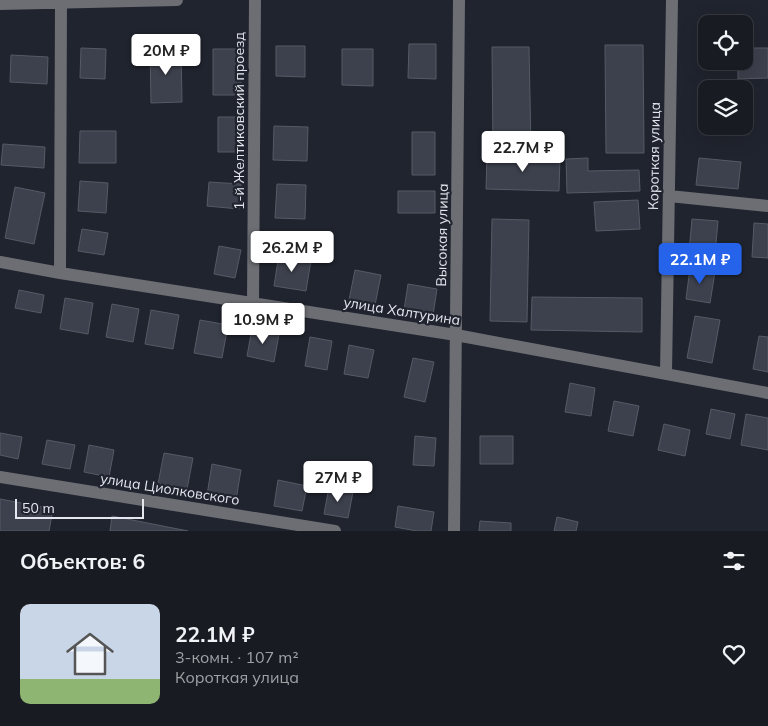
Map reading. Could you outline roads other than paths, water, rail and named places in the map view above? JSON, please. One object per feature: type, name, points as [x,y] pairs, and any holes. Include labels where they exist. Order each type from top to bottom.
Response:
[{"type":"street","points":[[0,4],[177,0]]},
{"type":"street","name":"1-й Желтиковский проезд","points":[[253,302],[255,0]]},
{"type":"street","name":"Высокая улица","points":[[454,531],[459,0]]},
{"type":"street","name":"Короткая улица","points":[[666,373],[672,0]]},
{"type":"street","points":[[60,273],[61,2]]},
{"type":"street","points":[[669,196],[768,206]]},
{"type":"street","name":"улица Халтурина","points":[[0,262],[456,335],[768,393]]},
{"type":"street","name":"улица Циолковского","points":[[0,477],[335,531]]}]
